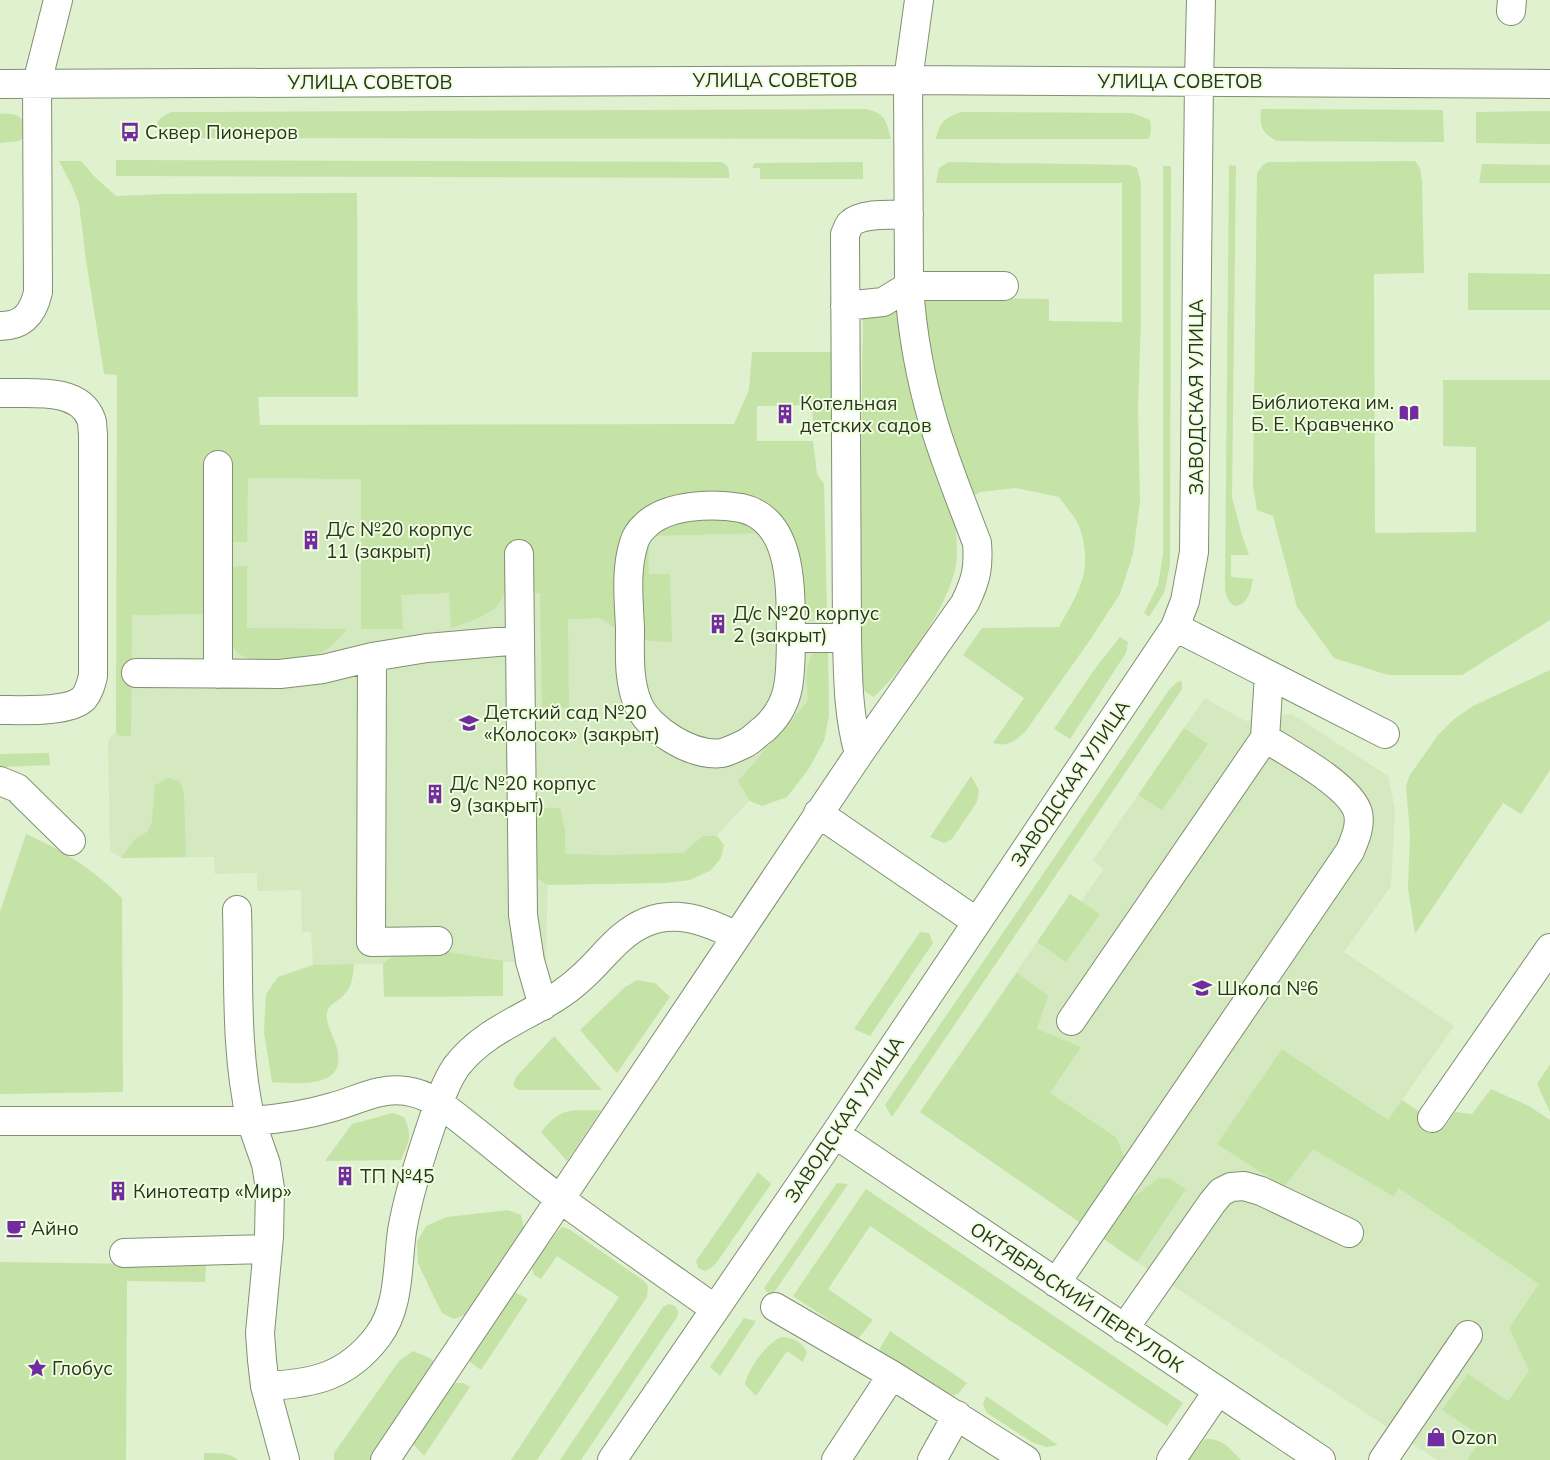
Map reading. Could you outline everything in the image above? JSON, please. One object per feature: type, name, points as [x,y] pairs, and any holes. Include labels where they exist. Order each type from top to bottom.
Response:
[{"type":"street","points":[[0,326],[19,322],[29,314],[36,302],[38,292],[37,83],[58,0]]},
{"type":"street","points":[[385,1460],[818,813],[965,603],[974,585],[978,563],[977,543],[933,423],[923,386],[911,314],[909,286],[908,80],[919,0]]},
{"type":"street","name":"ЗАВОДСКАЯ УЛИЦА","points":[[612,1460],[1175,627],[1185,601],[1194,544],[1201,0]]},
{"type":"street","name":"УЛИЦА СОВЕТОВ","points":[[0,84],[908,80],[1550,84]]},
{"type":"street","points":[[859,754],[852,729],[849,702],[847,638],[845,234],[849,224],[857,220],[872,216],[909,215]]},
{"type":"street","points":[[845,306],[883,302],[909,286],[1004,286]]},
{"type":"street","points":[[0,394],[46,394],[60,395],[73,399],[83,406],[91,419],[93,434],[92,676],[89,690],[84,699],[74,705],[0,710]]},
{"type":"street","points":[[218,465],[218,674]]},
{"type":"street","points":[[724,505],[744,509],[757,515],[769,524],[780,540],[786,557],[790,582],[791,638],[790,682],[787,696],[779,711],[767,726],[749,742],[721,753],[692,749],[672,739],[656,728],[644,715],[633,686],[630,664],[628,584],[630,558],[634,540],[644,527],[658,516],[678,510],[700,506],[724,505]]},
{"type":"street","points":[[519,554],[523,915],[530,961],[543,1006]]},
{"type":"street","points":[[1175,627],[1385,734]]},
{"type":"street","points":[[791,638],[847,638]]},
{"type":"street","points":[[136,673],[302,673],[372,657],[437,647],[520,640]]},
{"type":"street","points":[[372,657],[370,942],[438,941]]},
{"type":"street","points":[[1071,1021],[1265,738],[1269,675]]},
{"type":"street","points":[[1056,1283],[1350,851],[1355,839],[1359,826],[1354,802],[1344,791],[1329,780],[1265,738]]},
{"type":"street","points":[[0,781],[17,788],[71,840]]},
{"type":"street","points":[[818,813],[977,922]]},
{"type":"street","points":[[237,910],[240,1027],[244,1084],[251,1121],[266,1164],[270,1188],[260,1333],[265,1386],[285,1460]]},
{"type":"street","points":[[265,1386],[313,1381],[332,1374],[348,1365],[365,1351],[379,1335],[394,1301],[406,1204],[413,1176],[447,1082],[468,1054],[497,1030],[543,1006],[578,981],[621,938],[647,921],[665,916],[686,917],[703,921],[736,936]]},
{"type":"street","points":[[1432,1118],[1550,948]]},
{"type":"street","points":[[0,1121],[251,1121],[283,1119],[334,1107],[372,1093],[388,1090],[422,1094],[438,1104],[559,1198],[715,1308]]},
{"type":"street","name":"ОКТЯБРЬСКИЙ ПЕРЕУЛОК","points":[[834,1134],[1321,1460]]},
{"type":"street","points":[[1124,1329],[1216,1198],[1221,1192],[1231,1187],[1244,1186],[1261,1191],[1349,1233]]},
{"type":"street","points":[[124,1253],[267,1249]]},
{"type":"street","points":[[775,1307],[892,1375],[1026,1460]]},
{"type":"street","points":[[1383,1460],[1468,1335]]},
{"type":"street","points":[[836,1460],[892,1375]]},
{"type":"street","points":[[1171,1460],[1218,1391]]},
{"type":"street","points":[[932,1460],[957,1416]]},
{"type":"shaded area","points":[[866,109],[878,113],[884,119],[891,139],[168,138],[159,135],[156,127],[161,118],[171,112]]},
{"type":"shaded area","points":[[1261,109],[1443,110],[1444,142],[1277,141],[1267,135],[1262,128]]},
{"type":"shaded area","points":[[1550,111],[1550,144],[1476,143],[1476,112]]},
{"type":"shaded area","points":[[961,112],[1132,113],[1150,120],[1151,130],[1149,139],[936,139],[939,128],[944,121],[950,116]]},
{"type":"shaded area","points":[[0,114],[12,114],[19,117],[24,124],[26,135],[19,141],[0,143]]},
{"type":"shaded area","points":[[116,160],[721,162],[729,170],[729,178],[116,176]]},
{"type":"shaded area","points":[[59,161],[81,161],[116,196],[357,193],[358,397],[258,397],[260,425],[734,424],[749,390],[752,352],[834,352],[833,413],[830,420],[813,424],[812,405],[757,406],[757,441],[813,441],[817,474],[824,484],[827,613],[799,612],[762,533],[648,536],[649,574],[670,574],[672,642],[649,641],[620,631],[600,618],[568,619],[569,708],[542,707],[540,593],[505,593],[496,608],[477,619],[451,628],[449,593],[401,595],[403,629],[361,629],[361,479],[248,478],[247,542],[232,542],[231,461],[205,461],[206,614],[132,615],[131,736],[119,736],[116,731],[117,375],[104,374],[79,204]]},
{"type":"shaded area","points":[[1415,161],[1420,168],[1422,182],[1424,273],[1374,274],[1375,533],[1476,532],[1476,447],[1443,446],[1443,380],[1550,380],[1550,620],[1462,675],[1388,675],[1334,658],[1297,607],[1273,516],[1257,510],[1253,486],[1257,173],[1268,162]]},
{"type":"shaded area","points":[[863,162],[863,179],[760,179],[760,168],[752,168],[755,163]]},
{"type":"shaded area","points":[[949,162],[1129,165],[1137,168],[1141,183],[1141,322],[1138,408],[1140,502],[1133,554],[1120,594],[1090,640],[1025,732],[1007,744],[993,743],[1024,698],[963,655],[982,628],[1059,627],[1079,590],[1085,567],[1083,541],[1079,526],[1059,497],[1016,488],[980,492],[953,508],[957,558],[952,581],[944,599],[924,636],[886,685],[874,697],[865,692],[862,682],[861,465],[863,315],[903,309],[936,297],[1049,299],[1049,321],[1122,322],[1122,183],[936,183],[939,168]]},
{"type":"shaded area","points":[[1482,164],[1550,165],[1550,183],[1479,183]]},
{"type":"shaded area","points":[[1229,165],[1236,166],[1232,497],[1249,555],[1231,555],[1231,577],[1253,579],[1248,597],[1237,606],[1231,604],[1225,590]]},
{"type":"shaded area","points":[[1163,166],[1171,166],[1170,565],[1164,593],[1149,617],[1144,613],[1158,585],[1163,555]]},
{"type":"shaded area","points":[[1468,273],[1550,274],[1550,310],[1468,310]]},
{"type":"shaded area","name":"Детский сад №20 «Колосок» (закрыт)","points":[[118,452],[824,484],[829,716],[687,867],[548,868],[546,961],[503,962],[503,996],[384,997],[383,964],[313,965],[311,932],[302,932],[301,890],[257,891],[257,873],[215,874],[214,857],[121,858],[110,851],[108,741],[116,731]]},
{"type":"shaded area","points":[[247,566],[247,628],[347,629],[330,647],[310,657],[263,661],[243,656],[236,651],[233,645],[230,611],[231,567]]},
{"type":"shaded area","points":[[1120,637],[1128,642],[1126,653],[1070,739],[1054,729],[1094,670]]},
{"type":"shaded area","points":[[815,650],[828,650],[829,716],[824,741],[808,770],[787,797],[762,806],[750,801],[738,781],[808,701],[807,668]]},
{"type":"shaded area","points":[[1550,670],[1550,770],[1521,814],[1503,803],[1415,934],[1408,888],[1410,834],[1406,785],[1410,775],[1438,735],[1453,720],[1473,706]]},
{"type":"shaded area","points":[[1182,681],[1182,689],[892,1117],[885,1105],[1169,690],[1177,682]]},
{"type":"shaded area","name":"Школа №6","points":[[1205,698],[1245,721],[1292,714],[1388,776],[1395,809],[1391,886],[1344,952],[1454,1026],[1388,1120],[1550,1230],[1550,1339],[1467,1460],[1437,1460],[1137,1262],[920,1112],[1070,894],[1081,901],[1104,869],[1093,860]]},
{"type":"shaded area","points":[[1184,728],[1208,744],[1162,810],[1138,795]]},
{"type":"shaded area","points":[[49,753],[50,765],[0,767],[0,754]]},
{"type":"shaded area","points":[[971,776],[979,790],[977,802],[952,839],[944,843],[930,837]]},
{"type":"shaded area","points":[[169,778],[180,781],[184,794],[186,857],[121,858],[136,838],[147,832],[152,822],[155,785]]},
{"type":"shaded area","points":[[534,808],[560,808],[565,830],[565,854],[683,853],[703,836],[717,836],[724,845],[721,858],[711,870],[690,880],[665,883],[548,885],[538,879],[534,868]]},
{"type":"shaded area","points":[[26,834],[53,847],[77,862],[100,878],[122,898],[123,1092],[0,1094],[0,912]]},
{"type":"shaded area","points":[[1070,894],[1100,914],[1066,962],[1037,942]]},
{"type":"shaded area","points":[[920,932],[929,933],[933,943],[870,1036],[854,1029]]},
{"type":"shaded area","points":[[441,951],[503,961],[503,996],[384,997],[383,964],[396,953]]},
{"type":"shaded area","points":[[354,964],[348,989],[327,1012],[328,1023],[338,1057],[337,1068],[330,1076],[310,1083],[272,1082],[264,1032],[266,994],[278,977],[313,965]]},
{"type":"shaded area","points":[[1017,973],[1048,996],[1037,1029],[1081,1047],[1050,1093],[1117,1138],[1124,1157],[1099,1197],[1117,1210],[1159,1178],[1170,1179],[1186,1189],[1137,1262],[920,1112]]},
{"type":"shaded area","points":[[637,980],[655,983],[670,997],[617,1073],[580,1030],[625,987]]},
{"type":"shaded area","points":[[554,1036],[602,1090],[518,1090],[513,1085],[516,1077]]},
{"type":"shaded area","points":[[1282,1049],[1388,1120],[1402,1100],[1444,1128],[1455,1112],[1472,1114],[1491,1089],[1529,1106],[1550,1120],[1550,1460],[1467,1460],[1483,1437],[1442,1410],[1468,1374],[1508,1401],[1529,1370],[1509,1328],[1539,1284],[1399,1188],[1393,1196],[1313,1149],[1284,1187],[1217,1144]]},
{"type":"shaded area","points":[[1550,1064],[1550,1112],[1537,1084]]},
{"type":"shaded area","points":[[601,1110],[567,1161],[541,1132],[561,1114],[574,1111]]},
{"type":"shaded area","points":[[393,1113],[404,1117],[409,1134],[408,1143],[401,1160],[325,1161],[352,1124]]},
{"type":"shaded area","points":[[758,1172],[771,1184],[717,1262],[705,1271],[698,1268],[696,1261]]},
{"type":"shaded area","points":[[837,1183],[848,1184],[771,1297],[764,1288]]},
{"type":"shaded area","points":[[866,1189],[1183,1403],[1167,1426],[870,1226],[828,1289],[873,1320],[858,1339],[793,1296]]},
{"type":"shaded area","points":[[508,1210],[521,1215],[524,1227],[467,1314],[454,1319],[442,1313],[418,1263],[417,1242],[426,1226],[447,1217]]},
{"type":"shaded area","points":[[562,1227],[569,1229],[644,1281],[648,1286],[647,1297],[537,1460],[511,1460],[619,1297],[557,1256],[541,1279],[534,1275],[532,1269],[534,1263]]},
{"type":"shaded area","points":[[0,1262],[206,1265],[205,1282],[127,1281],[126,1460],[0,1460]]},
{"type":"shaded area","points":[[515,1292],[528,1299],[481,1370],[470,1362],[470,1355],[510,1296]]},
{"type":"shaded area","points":[[669,1304],[675,1306],[678,1311],[677,1317],[581,1460],[560,1460],[663,1307]]},
{"type":"shaded area","points":[[744,1318],[756,1321],[720,1376],[710,1367]]},
{"type":"shaded area","points":[[890,1331],[967,1383],[958,1394],[950,1396],[879,1350]]},
{"type":"shaded area","points":[[781,1337],[793,1339],[802,1345],[807,1352],[803,1362],[787,1351],[756,1396],[745,1384],[747,1377],[754,1363],[769,1345]]},
{"type":"shaded area","points":[[413,1351],[430,1358],[436,1363],[372,1460],[334,1460],[334,1453],[399,1361]]},
{"type":"shaded area","points":[[456,1383],[463,1383],[470,1387],[424,1456],[414,1445],[414,1438],[450,1387]]},
{"type":"shaded area","points":[[986,1396],[1058,1445],[1046,1447],[1032,1442],[987,1413],[983,1405]]},
{"type":"shaded area","points":[[1205,1439],[1221,1442],[1241,1460],[1188,1460]]},
{"type":"shaded area","points":[[204,1453],[227,1454],[238,1460],[204,1460]]},
{"type":"place","name":"Сквер Пионеров","points":[[130,132]]},
{"type":"place","name":"Библиотека им. Б. Е. Кравченко","points":[[1409,413]]},
{"type":"place","name":"Котельная детских садов","points":[[785,414]]},
{"type":"place","name":"Д/с №20 корпус 11 (закрыт)","points":[[311,540]]},
{"type":"place","name":"Д/с №20 корпус 2 (закрыт)","points":[[718,624]]},
{"type":"place","name":"Детский сад №20 «Колосок» (закрыт)","points":[[469,723]]},
{"type":"place","name":"Д/с №20 корпус 9 (закрыт)","points":[[435,794]]},
{"type":"place","name":"Школа №6","points":[[1202,988]]},
{"type":"place","name":"ТП №45","points":[[345,1176]]},
{"type":"place","name":"Кинотеатр «Мир»","points":[[118,1191]]},
{"type":"place","name":"Айно","points":[[16,1228]]},
{"type":"place","name":"Глобус","points":[[37,1368]]},
{"type":"place","name":"Ozon","points":[[1436,1437]]}]
